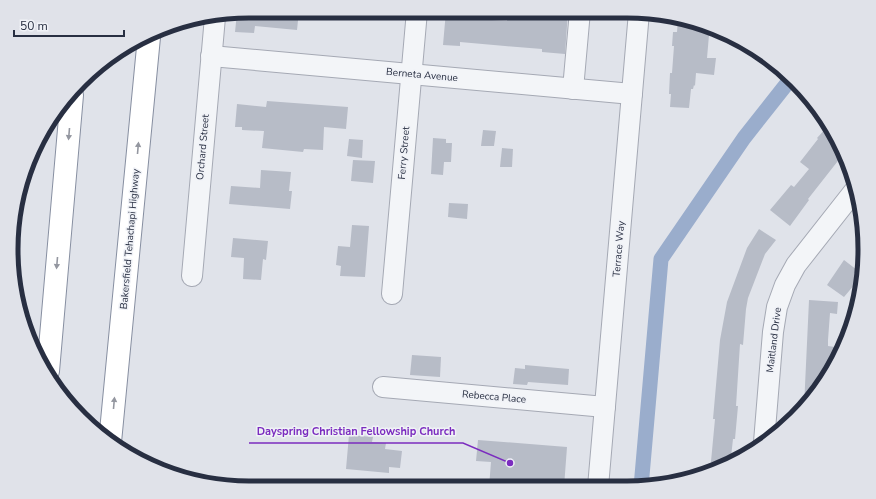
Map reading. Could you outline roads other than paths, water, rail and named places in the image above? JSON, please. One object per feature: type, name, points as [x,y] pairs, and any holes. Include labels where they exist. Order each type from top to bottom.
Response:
[{"type":"highway","name":"Bakersfield Tehachapi Highway","points":[[111,434],[148,41]]},
{"type":"highway","points":[[49,364],[71,102]]},
{"type":"street","name":"Ferry Street","points":[[392,294],[416,18]]},
{"type":"street","points":[[573,89],[579,18]]},
{"type":"street","name":"Terrace Way","points":[[599,481],[639,18]]},
{"type":"street","name":"Orchard Street","points":[[192,276],[214,21]]},
{"type":"street","name":"Berneta Avenue","points":[[211,56],[632,94]]},
{"type":"street","name":"Maitland Drive","points":[[765,435],[773,332],[778,307],[785,285],[796,265],[851,195]]},
{"type":"street","name":"Rebecca Place","points":[[383,387],[605,407]]},
{"type":"waterway","points":[[642,481],[661,259],[744,138],[787,83]]},
{"type":"place","name":"Dayspring Christian Fellowship Church","points":[[510,463]]}]
